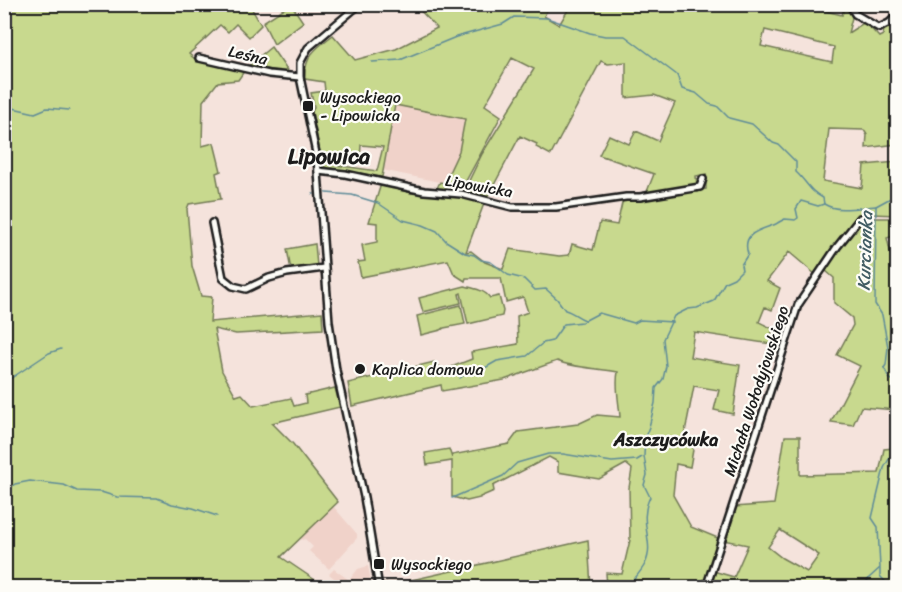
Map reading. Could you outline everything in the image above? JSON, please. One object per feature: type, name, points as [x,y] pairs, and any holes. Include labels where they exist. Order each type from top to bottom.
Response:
[{"type":"street","points":[[360,4],[308,48],[300,63],[300,77],[318,171],[332,348],[364,497],[379,588]]},
{"type":"street","points":[[849,4],[855,14],[879,28],[889,23],[897,15]]},
{"type":"street","name":"Leśna","points":[[199,58],[300,77]]},
{"type":"street","name":"Lipowicka","points":[[318,171],[345,174],[424,191],[461,194],[512,207],[555,207],[658,195],[700,187],[703,179]]},
{"type":"street","name":"Michała Wołodyjowskiego","points":[[706,588],[798,305],[837,247],[860,218]]},
{"type":"street","points":[[212,223],[223,278],[233,286],[246,289],[269,278],[287,273],[324,268]]},
{"type":"shaded area","points":[[395,105],[465,119],[459,151],[444,183],[382,170]]},
{"type":"shaded area","points":[[333,506],[357,534],[357,538],[329,569],[309,551],[313,547],[305,539],[300,538]]},
{"type":"shaded area","points":[[368,566],[372,587],[349,584],[345,587],[329,574],[334,569],[349,580],[358,569]]},
{"type":"green space","points":[[253,4],[252,9],[261,25],[249,37],[236,24],[228,32],[220,25],[189,54],[195,59],[245,70],[238,80],[218,82],[203,101],[202,146],[214,143],[221,171],[216,173],[221,199],[189,204],[187,209],[192,266],[201,296],[212,297],[210,322],[322,312],[323,329],[236,334],[214,329],[222,371],[236,396],[242,394],[253,406],[291,398],[294,406],[306,403],[305,395],[335,388],[340,407],[272,423],[293,444],[338,502],[281,557],[318,582],[317,587],[5,587],[4,5]]},
{"type":"green space","points":[[291,4],[303,22],[274,44],[263,22]]},
{"type":"green space","points":[[798,4],[842,15],[847,5],[853,14],[848,33],[865,22],[879,37],[883,35],[884,29],[897,18],[897,144],[866,148],[867,135],[864,130],[829,129],[823,181],[862,188],[864,165],[897,162],[897,215],[872,214],[858,217],[816,275],[789,252],[767,281],[780,288],[772,310],[765,307],[759,322],[773,329],[771,335],[774,337],[771,344],[694,332],[690,357],[740,365],[733,414],[714,410],[719,390],[694,386],[683,442],[694,444],[690,467],[676,464],[673,495],[691,527],[720,539],[704,587],[607,587],[606,573],[622,574],[630,540],[629,488],[632,469],[626,464],[599,479],[558,472],[558,462],[549,457],[493,486],[494,491],[467,501],[452,497],[452,461],[427,465],[425,453],[449,449],[452,458],[452,455],[509,444],[518,432],[578,424],[597,415],[620,417],[618,372],[578,367],[557,361],[504,380],[442,391],[441,385],[352,406],[348,383],[434,362],[444,370],[472,359],[471,352],[518,344],[517,316],[528,312],[523,297],[506,302],[501,278],[466,278],[465,281],[454,274],[448,260],[361,277],[358,262],[365,261],[362,245],[377,242],[377,223],[369,222],[381,184],[411,193],[461,196],[485,201],[466,252],[471,251],[485,262],[503,269],[510,249],[559,256],[569,255],[572,244],[593,250],[600,222],[617,225],[623,199],[706,189],[706,174],[696,176],[697,186],[646,194],[654,174],[599,155],[609,135],[629,144],[636,131],[658,141],[675,103],[654,95],[626,98],[626,62],[608,64],[601,61],[551,155],[536,147],[537,144],[520,136],[487,198],[463,193],[482,154],[534,69],[512,58],[485,105],[501,116],[460,192],[436,190],[440,182],[444,183],[459,151],[465,119],[395,105],[382,177],[323,167],[312,112],[314,107],[311,93],[325,91],[324,82],[305,79],[305,71],[312,53],[333,35],[355,60],[396,49],[437,28],[415,5],[550,5],[544,16],[559,25],[571,5]],"holes":[[[765,30],[834,47],[832,62],[761,46]],[[361,145],[383,147],[377,171],[328,164],[328,155],[360,160]]]},
{"type":"green space","points":[[271,47],[289,73],[248,66]]},
{"type":"green space","points":[[869,218],[897,218],[897,235],[887,238],[897,279],[897,423],[896,410],[861,407],[853,425],[831,422],[860,366],[837,355],[853,325],[852,318],[834,303],[834,278],[825,270],[849,233]]},
{"type":"green space","points":[[315,244],[317,266],[292,268],[287,249]]},
{"type":"green space","points":[[465,286],[482,291],[490,298],[499,296],[502,316],[468,324],[461,293],[459,294],[461,303],[423,312],[419,298]]},
{"type":"green space","points":[[461,305],[465,324],[421,335],[417,316]]},
{"type":"green space","points":[[897,434],[897,587],[889,587],[888,584],[874,584],[873,588],[708,588],[713,571],[734,577],[748,545],[723,540],[734,507],[774,504],[785,436],[800,436],[800,475],[879,473],[884,449],[894,448]],"holes":[[[780,530],[819,555],[807,572],[768,547]]]},
{"type":"green space","points":[[588,540],[591,587],[383,587],[383,584],[403,582]]},
{"type":"waterway","points":[[372,62],[400,60],[456,37],[503,24],[514,17],[547,18],[590,33],[625,36],[677,75],[682,89],[696,93],[709,104],[717,106],[729,118],[752,124],[773,143],[779,145],[796,162],[796,172],[811,189],[823,198],[824,204]]},
{"type":"waterway","points":[[4,106],[35,113],[47,108],[69,110]]},
{"type":"waterway","points":[[326,193],[352,195],[378,203],[403,220],[437,231],[446,241],[465,253],[491,262],[508,275],[524,279],[535,290],[546,289],[565,310],[585,320]]},
{"type":"waterway","name":"Kurcianka","points":[[898,194],[876,206],[875,304],[882,315],[888,347],[884,368],[889,378],[898,384]]},
{"type":"waterway","points":[[627,588],[643,567],[648,556],[645,515],[650,497],[644,485],[647,475],[644,456],[645,437],[655,403],[656,388],[663,379],[666,366],[663,339],[674,316],[714,301],[725,282],[734,278],[742,270],[741,265],[748,254],[747,241],[750,236],[785,219],[798,218],[796,209],[801,201],[842,209],[876,206]]},
{"type":"waterway","points":[[460,378],[470,371],[483,369],[497,361],[527,356],[543,343],[552,341],[564,324],[582,322],[599,313],[634,323],[640,320],[673,322]]},
{"type":"waterway","points":[[4,383],[49,353],[61,349]]},
{"type":"waterway","name":"Kurcianka","points":[[898,392],[898,408]]},
{"type":"waterway","name":"Kurcianka","points":[[863,588],[869,578],[880,568],[878,527],[872,518],[884,468],[898,437]]},
{"type":"waterway","points":[[452,498],[503,476],[517,463],[548,454],[563,454],[612,462],[637,460],[642,457]]},
{"type":"waterway","points":[[4,492],[15,484],[30,481],[64,485],[77,491],[101,492],[117,497],[157,498],[217,516]]},
{"type":"waterway","points":[[880,569],[880,576],[891,588]]},
{"type":"place","name":"Wysockiego - Lipowicka","points":[[308,106]]},
{"type":"place","name":"Kaplica domowa","points":[[360,369]]},
{"type":"place","name":"Wysockiego","points":[[379,564]]},
{"type":"district","name":"Lipowica","points":[[329,156]]},
{"type":"district","name":"Aszczycówka","points":[[666,440]]}]
